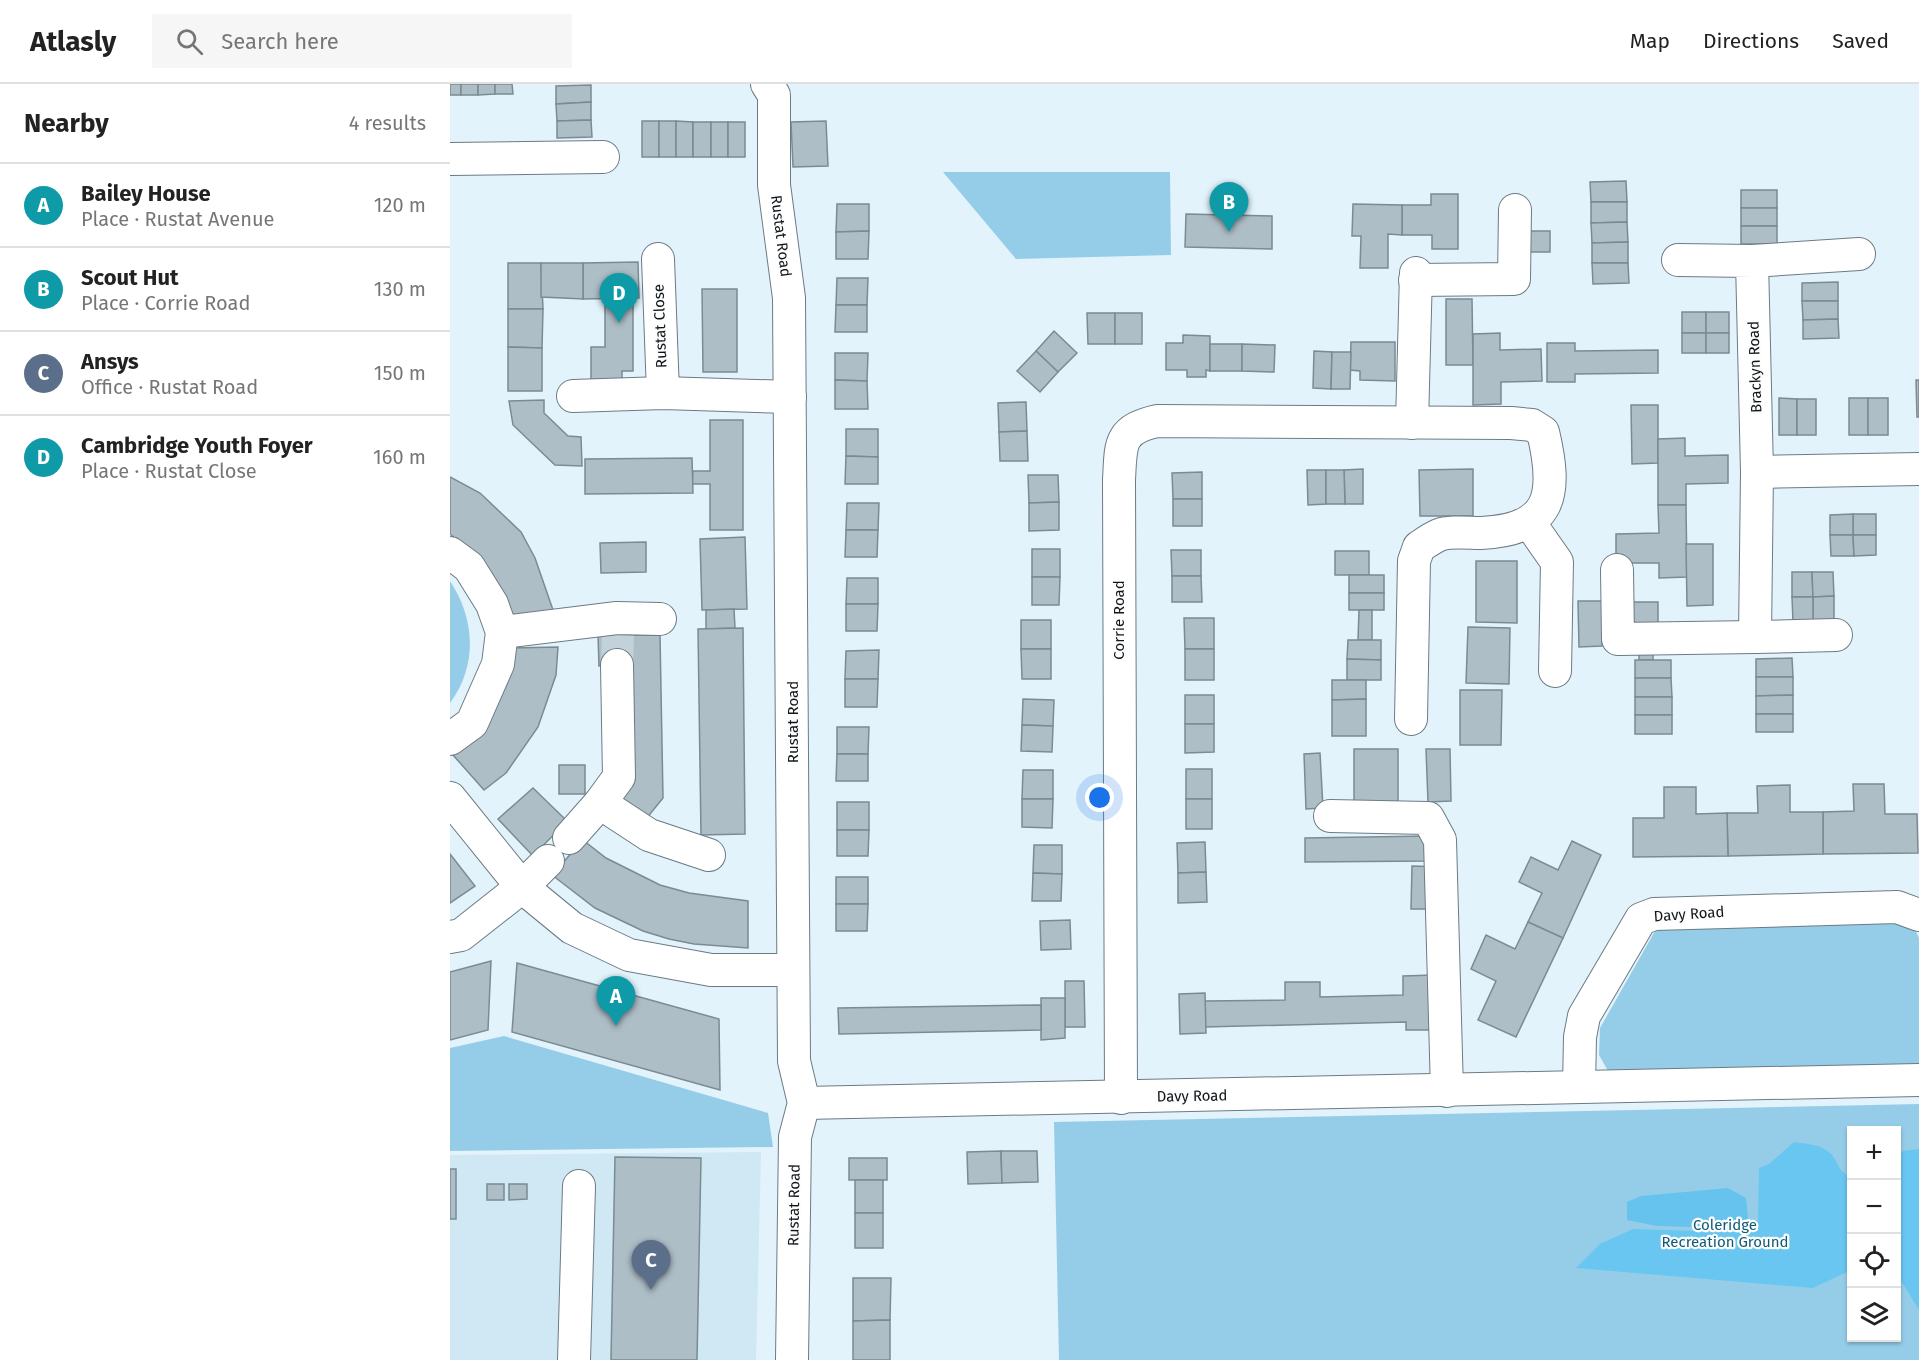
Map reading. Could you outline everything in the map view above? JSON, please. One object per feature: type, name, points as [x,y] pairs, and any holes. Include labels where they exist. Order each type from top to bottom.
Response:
[{"type":"street","name":"Rustat Road","points":[[767,84],[774,95],[774,185],[789,298],[792,970],[794,1061],[804,1103],[795,1137],[792,1360]]},
{"type":"street","points":[[450,159],[603,157]]},
{"type":"street","points":[[1412,423],[1416,276],[1514,279],[1515,210]]},
{"type":"street","points":[[1678,260],[1752,261],[1859,254]]},
{"type":"street","name":"Rustat Close","points":[[658,259],[663,393]]},
{"type":"street","name":"Brackyn Road","points":[[1752,261],[1757,472],[1755,637]]},
{"type":"street","points":[[573,396],[663,393],[790,397]]},
{"type":"street","name":"Corrie Road","points":[[1121,1098],[1119,492],[1121,446],[1127,432],[1140,425],[1157,421],[1532,425],[1543,432],[1548,464],[1547,500],[1539,516],[1529,522]]},
{"type":"street","points":[[1757,472],[1919,469]]},
{"type":"street","points":[[1411,719],[1414,561],[1419,547],[1440,534],[1503,532],[1529,522],[1557,562],[1556,670]]},
{"type":"street","points":[[450,553],[469,567],[492,603],[502,632],[498,664],[472,723],[450,739]]},
{"type":"street","points":[[1617,570],[1618,639],[1836,635]]},
{"type":"street","points":[[502,632],[617,639],[660,619]]},
{"type":"street","points":[[569,838],[619,777],[617,639]]},
{"type":"street","points":[[450,798],[522,887],[572,928],[630,955],[711,970],[792,970]]},
{"type":"street","points":[[600,803],[649,835],[709,855]]},
{"type":"street","points":[[1330,816],[1428,818],[1440,840],[1447,1091]]},
{"type":"street","points":[[450,937],[461,935],[522,887],[548,861]]},
{"type":"street","name":"Davy Road","points":[[1579,1087],[1580,1037],[1584,1016],[1641,920],[1654,914],[1898,907],[1919,915]]},
{"type":"street","name":"Davy Road","points":[[804,1103],[1919,1080]]},
{"type":"street","points":[[574,1360],[579,1186]]},
{"type":"shaded area","points":[[761,1152],[756,1360],[450,1360],[450,1155]]},
{"type":"shaded area","points":[[1728,1188],[1746,1198],[1748,1219],[1723,1228],[1657,1226],[1627,1220],[1627,1202],[1641,1196]]},
{"type":"green space","points":[[943,172],[1170,172],[1171,255],[1016,259]]},
{"type":"green space","points":[[450,581],[464,611],[470,642],[465,673],[450,703]]},
{"type":"green space","points":[[1909,917],[1919,938],[1919,1065],[1608,1071],[1599,1055],[1600,1028],[1659,924]]},
{"type":"green space","points":[[504,1036],[768,1113],[773,1147],[450,1151],[450,1048]]},
{"type":"green space","name":"Coleridge Recreation Ground","points":[[1919,1104],[1919,1360],[1059,1360],[1054,1122]]},
{"type":"green space","points":[[1794,1142],[1826,1150],[1847,1175],[1847,1272],[1813,1288],[1576,1268],[1600,1244],[1633,1229],[1729,1232],[1758,1220],[1759,1168],[1769,1164]]},
{"type":"green space","points":[[1919,1149],[1919,1310],[1901,1281],[1901,1154],[1903,1151]]},
{"type":"building","points":[[450,84],[461,84],[461,95],[450,95]]},
{"type":"building","points":[[461,84],[478,84],[478,95],[461,95]]},
{"type":"building","points":[[478,84],[495,84],[495,94],[478,95]]},
{"type":"building","points":[[495,84],[512,84],[513,94],[495,94]]},
{"type":"building","points":[[591,85],[591,102],[556,104],[556,86]]},
{"type":"building","points":[[591,102],[591,120],[557,121],[556,104]]},
{"type":"building","points":[[591,120],[592,137],[557,138],[557,121]]},
{"type":"building","points":[[642,121],[659,121],[659,157],[642,157]]},
{"type":"building","points":[[659,121],[676,121],[676,157],[659,157]]},
{"type":"building","points":[[676,121],[693,122],[693,157],[676,157]]},
{"type":"building","points":[[826,121],[828,166],[793,167],[791,122]]},
{"type":"building","points":[[693,122],[711,122],[711,157],[693,157]]},
{"type":"building","points":[[711,122],[728,122],[728,157],[711,157]]},
{"type":"building","points":[[728,122],[745,122],[745,157],[728,157]]},
{"type":"building","points":[[1626,181],[1627,202],[1591,202],[1590,182]]},
{"type":"building","points":[[1741,190],[1777,190],[1777,208],[1741,208]]},
{"type":"building","points":[[1431,194],[1458,194],[1458,249],[1432,249],[1432,235],[1402,235],[1402,205],[1431,205]]},
{"type":"building","points":[[1591,202],[1627,202],[1627,222],[1591,223]]},
{"type":"building","points":[[837,204],[869,204],[869,231],[836,232]]},
{"type":"building","points":[[1353,204],[1402,205],[1402,235],[1388,234],[1388,268],[1360,268],[1361,236],[1352,236]]},
{"type":"building","points":[[1741,208],[1777,208],[1777,226],[1741,226]]},
{"type":"building","points":[[1186,214],[1272,216],[1272,249],[1185,247]]},
{"type":"building","points":[[1627,222],[1628,242],[1592,243],[1591,223]]},
{"type":"building","points":[[1741,226],[1777,226],[1777,244],[1741,244]]},
{"type":"building","points":[[869,231],[868,259],[836,259],[836,232]]},
{"type":"building","points":[[1529,231],[1550,231],[1550,252],[1529,252]]},
{"type":"building","points":[[1628,242],[1628,263],[1592,263],[1592,243]]},
{"type":"building","points":[[638,262],[639,298],[583,299],[583,263]]},
{"type":"building","points":[[508,263],[541,263],[543,309],[508,309]]},
{"type":"building","points":[[541,263],[583,263],[583,299],[541,297]]},
{"type":"building","points":[[1592,263],[1628,263],[1629,283],[1593,284]]},
{"type":"building","points":[[837,278],[868,278],[867,305],[836,305]]},
{"type":"building","points":[[1838,282],[1838,301],[1802,301],[1802,283]]},
{"type":"building","points":[[702,289],[737,289],[737,372],[703,372]]},
{"type":"building","points":[[633,298],[633,371],[622,371],[622,386],[591,386],[591,347],[605,347],[605,299]]},
{"type":"building","points":[[1446,299],[1472,299],[1473,365],[1446,365]]},
{"type":"building","points":[[1802,301],[1838,301],[1838,319],[1803,320]]},
{"type":"building","points":[[836,305],[867,305],[867,332],[835,332]]},
{"type":"building","points":[[508,309],[543,309],[542,348],[508,347]]},
{"type":"building","points":[[1682,312],[1706,312],[1706,333],[1682,333]]},
{"type":"building","points":[[1706,312],[1729,312],[1729,333],[1706,333]]},
{"type":"building","points":[[1087,313],[1115,313],[1115,344],[1088,344]]},
{"type":"building","points":[[1115,313],[1142,313],[1142,344],[1115,344]]},
{"type":"building","points":[[1838,319],[1839,338],[1803,339],[1803,320]]},
{"type":"building","points":[[1054,331],[1077,353],[1058,372],[1036,351]]},
{"type":"building","points":[[1500,333],[1500,350],[1541,349],[1542,381],[1501,382],[1501,404],[1473,405],[1473,334]]},
{"type":"building","points":[[1682,333],[1706,333],[1706,353],[1682,353]]},
{"type":"building","points":[[1706,333],[1729,333],[1729,353],[1706,353]]},
{"type":"building","points":[[1183,335],[1210,336],[1210,371],[1206,370],[1206,377],[1187,377],[1187,370],[1166,370],[1166,343],[1183,343]]},
{"type":"building","points":[[1351,342],[1395,342],[1395,381],[1360,380],[1360,371],[1350,370]]},
{"type":"building","points":[[1547,343],[1575,343],[1575,351],[1658,350],[1658,373],[1575,374],[1575,382],[1547,382]]},
{"type":"building","points":[[1210,344],[1242,344],[1242,371],[1210,371]]},
{"type":"building","points":[[1242,344],[1275,345],[1274,372],[1242,371]]},
{"type":"building","points":[[508,347],[542,348],[542,391],[508,391]]},
{"type":"building","points":[[1036,351],[1058,372],[1040,392],[1017,371]]},
{"type":"building","points":[[1314,351],[1332,352],[1331,389],[1313,388]]},
{"type":"building","points":[[1332,352],[1351,352],[1350,389],[1331,389]]},
{"type":"building","points":[[835,353],[868,353],[867,381],[835,380]]},
{"type":"building","points":[[835,380],[867,381],[868,409],[835,409]]},
{"type":"building","points":[[1916,380],[1919,380],[1919,417],[1917,417]]},
{"type":"building","points":[[1779,398],[1797,399],[1797,435],[1779,435]]},
{"type":"building","points":[[1849,398],[1868,398],[1868,435],[1849,435]]},
{"type":"building","points":[[1868,398],[1888,398],[1888,435],[1868,435]]},
{"type":"building","points":[[1797,399],[1816,399],[1816,435],[1797,435]]},
{"type":"building","points":[[544,400],[544,413],[568,436],[581,437],[582,466],[555,465],[513,425],[509,401]]},
{"type":"building","points":[[1026,402],[1027,431],[999,432],[998,403]]},
{"type":"building","points":[[1631,405],[1658,405],[1658,463],[1632,464]]},
{"type":"building","points":[[710,420],[743,420],[743,530],[710,530],[710,484],[692,484],[693,471],[710,471]]},
{"type":"building","points":[[846,429],[878,429],[878,457],[846,456]]},
{"type":"building","points":[[1027,431],[1028,461],[1000,461],[999,432]]},
{"type":"building","points":[[1685,438],[1685,456],[1728,455],[1728,483],[1686,484],[1686,505],[1658,505],[1658,439]]},
{"type":"building","points":[[846,456],[878,457],[878,484],[845,484]]},
{"type":"building","points":[[692,458],[693,493],[585,494],[585,459]]},
{"type":"building","points":[[1363,469],[1363,504],[1345,504],[1344,470]]},
{"type":"building","points":[[1473,469],[1473,516],[1420,516],[1419,470]]},
{"type":"building","points":[[1307,470],[1326,470],[1326,504],[1308,505]]},
{"type":"building","points":[[1326,470],[1344,470],[1345,504],[1326,504]]},
{"type":"building","points":[[1202,472],[1202,499],[1173,499],[1172,473]]},
{"type":"building","points":[[1028,475],[1058,475],[1059,502],[1029,503]]},
{"type":"building","points":[[450,477],[480,493],[521,532],[535,558],[553,610],[512,624],[495,580],[477,557],[450,534]]},
{"type":"building","points":[[1173,499],[1202,499],[1202,526],[1173,526]]},
{"type":"building","points":[[1059,502],[1059,530],[1029,531],[1029,503]]},
{"type":"building","points":[[847,503],[879,503],[878,530],[846,530]]},
{"type":"building","points":[[1658,505],[1686,505],[1687,577],[1659,578],[1659,563],[1616,563],[1616,534],[1659,533]]},
{"type":"building","points":[[1853,514],[1876,514],[1876,535],[1853,535]]},
{"type":"building","points":[[1853,514],[1853,535],[1830,535],[1830,515]]},
{"type":"building","points":[[846,530],[878,530],[877,557],[845,557]]},
{"type":"building","points":[[1830,535],[1853,535],[1854,556],[1831,556]]},
{"type":"building","points":[[1853,535],[1876,535],[1876,555],[1854,556]]},
{"type":"building","points":[[745,537],[747,609],[702,610],[700,539]]},
{"type":"building","points":[[646,542],[646,572],[601,573],[600,543]]},
{"type":"building","points":[[1686,544],[1713,544],[1713,605],[1687,606]]},
{"type":"building","points":[[1032,549],[1060,549],[1060,577],[1032,577]]},
{"type":"building","points":[[1171,550],[1201,550],[1201,576],[1172,576]]},
{"type":"building","points":[[1335,551],[1369,551],[1369,575],[1335,575]]},
{"type":"building","points":[[1476,561],[1517,561],[1517,623],[1476,622]]},
{"type":"building","points":[[1792,572],[1812,572],[1813,597],[1792,597]]},
{"type":"building","points":[[1812,572],[1833,572],[1834,596],[1813,597]]},
{"type":"building","points":[[1349,575],[1384,575],[1384,593],[1349,593]]},
{"type":"building","points":[[1172,576],[1201,576],[1202,602],[1172,602]]},
{"type":"building","points":[[1032,577],[1060,577],[1059,605],[1032,605]]},
{"type":"building","points":[[847,578],[878,578],[878,604],[846,604]]},
{"type":"building","points":[[1349,593],[1384,593],[1384,610],[1349,610]]},
{"type":"building","points":[[1834,596],[1834,621],[1813,621],[1813,597]]},
{"type":"building","points":[[1792,597],[1813,597],[1813,621],[1793,622]]},
{"type":"building","points":[[1578,601],[1602,601],[1602,646],[1579,647]]},
{"type":"building","points":[[1633,602],[1658,602],[1658,629],[1653,629],[1653,660],[1639,660],[1639,628],[1633,628]]},
{"type":"building","points":[[846,604],[878,604],[877,631],[846,631]]},
{"type":"building","points":[[734,609],[735,628],[706,629],[706,610]]},
{"type":"building","points":[[1359,610],[1372,610],[1372,640],[1358,640]]},
{"type":"building","points":[[1184,618],[1214,618],[1214,649],[1185,649]]},
{"type":"building","points":[[1021,620],[1051,620],[1051,649],[1021,649]]},
{"type":"building","points":[[1468,627],[1510,628],[1509,684],[1466,683]]},
{"type":"building","points":[[743,628],[745,834],[701,835],[698,629]]},
{"type":"building","points":[[598,635],[660,635],[663,798],[646,819],[619,797],[617,665],[599,666]]},
{"type":"building","points":[[1348,640],[1381,640],[1381,660],[1347,659]]},
{"type":"building","points":[[558,647],[556,675],[538,727],[506,773],[484,790],[453,755],[477,734],[511,648]]},
{"type":"building","points":[[1021,649],[1051,649],[1051,679],[1022,679]]},
{"type":"building","points":[[1185,649],[1214,649],[1214,680],[1185,680]]},
{"type":"building","points":[[879,650],[878,679],[845,679],[846,651]]},
{"type":"building","points":[[1792,658],[1793,677],[1756,677],[1756,659]]},
{"type":"building","points":[[1347,659],[1381,660],[1381,680],[1347,680]]},
{"type":"building","points":[[1635,660],[1671,660],[1671,678],[1635,678]]},
{"type":"building","points":[[1756,677],[1793,677],[1793,695],[1756,696]]},
{"type":"building","points":[[1635,678],[1671,678],[1672,697],[1635,697]]},
{"type":"building","points":[[845,679],[878,679],[877,707],[845,707]]},
{"type":"building","points":[[1332,680],[1366,680],[1366,699],[1332,700]]},
{"type":"building","points":[[1460,690],[1502,690],[1501,745],[1460,745]]},
{"type":"building","points":[[1185,695],[1214,695],[1214,724],[1185,724]]},
{"type":"building","points":[[1793,695],[1793,714],[1756,714],[1756,696]]},
{"type":"building","points":[[1635,697],[1672,697],[1672,715],[1635,715]]},
{"type":"building","points":[[1023,699],[1054,700],[1053,726],[1022,725]]},
{"type":"building","points":[[1366,699],[1366,736],[1332,736],[1332,700]]},
{"type":"building","points":[[1756,714],[1793,714],[1793,732],[1756,732]]},
{"type":"building","points":[[1635,715],[1672,715],[1672,734],[1635,734]]},
{"type":"building","points":[[1185,724],[1214,724],[1214,752],[1185,753]]},
{"type":"building","points":[[1022,725],[1053,726],[1052,752],[1021,751]]},
{"type":"building","points":[[837,727],[869,727],[868,754],[837,754]]},
{"type":"building","points":[[1354,749],[1398,749],[1398,803],[1354,803]]},
{"type":"building","points":[[1426,749],[1450,749],[1451,801],[1428,802]]},
{"type":"building","points":[[1320,753],[1323,808],[1306,809],[1304,754]]},
{"type":"building","points":[[837,754],[868,754],[868,781],[836,781]]},
{"type":"building","points":[[559,765],[585,765],[585,794],[559,794]]},
{"type":"building","points":[[1186,769],[1212,769],[1212,799],[1186,799]]},
{"type":"building","points":[[1023,770],[1053,770],[1053,799],[1022,799]]},
{"type":"building","points":[[1853,784],[1884,784],[1885,814],[1917,814],[1918,853],[1823,854],[1823,812],[1854,811]]},
{"type":"building","points":[[1790,785],[1790,812],[1823,812],[1823,854],[1728,856],[1727,813],[1758,813],[1757,786]]},
{"type":"building","points":[[1664,787],[1696,787],[1696,814],[1727,813],[1728,856],[1633,857],[1633,818],[1664,818]]},
{"type":"building","points":[[533,788],[567,821],[533,856],[498,819]]},
{"type":"building","points":[[1022,799],[1053,799],[1052,828],[1022,827]]},
{"type":"building","points":[[1186,799],[1212,799],[1212,829],[1186,829]]},
{"type":"building","points":[[837,802],[869,802],[869,830],[837,830]]},
{"type":"building","points":[[837,830],[869,830],[868,856],[837,856]]},
{"type":"building","points":[[1427,836],[1427,861],[1305,862],[1305,838]]},
{"type":"building","points":[[583,840],[606,858],[660,885],[689,893],[748,901],[748,948],[694,944],[669,939],[643,931],[595,908],[552,875]]},
{"type":"building","points":[[1572,841],[1601,855],[1563,938],[1528,922],[1542,893],[1519,882],[1531,857],[1558,870]]},
{"type":"building","points":[[1205,842],[1206,872],[1178,873],[1177,843]]},
{"type":"building","points":[[1034,845],[1062,845],[1062,874],[1033,873]]},
{"type":"building","points":[[450,854],[475,886],[450,903]]},
{"type":"building","points":[[1412,866],[1440,867],[1440,909],[1411,909]]},
{"type":"building","points":[[1206,872],[1207,902],[1178,903],[1178,873]]},
{"type":"building","points":[[1033,873],[1062,874],[1061,901],[1032,901]]},
{"type":"building","points":[[836,877],[868,877],[868,904],[836,904]]},
{"type":"building","points":[[836,904],[868,904],[867,931],[836,931]]},
{"type":"building","points":[[1070,920],[1071,949],[1041,950],[1040,921]]},
{"type":"building","points":[[1528,922],[1563,938],[1516,1037],[1478,1020],[1496,981],[1471,969],[1486,935],[1515,949]]},
{"type":"building","points":[[491,961],[488,1030],[450,1040],[450,972]]},
{"type":"building","points":[[517,963],[719,1019],[720,1090],[512,1032]]},
{"type":"building","points":[[1434,975],[1436,1030],[1406,1030],[1406,1022],[1205,1027],[1205,1001],[1285,1000],[1285,982],[1320,982],[1320,997],[1403,995],[1403,976]]},
{"type":"building","points":[[1065,981],[1084,981],[1085,1027],[1065,1027]]},
{"type":"building","points":[[1205,993],[1206,1033],[1180,1034],[1179,994]]},
{"type":"building","points":[[1041,998],[1065,998],[1065,1038],[1041,1040]]},
{"type":"building","points":[[1041,1005],[1041,1030],[839,1034],[838,1008]]},
{"type":"building","points":[[1001,1151],[1002,1183],[968,1184],[967,1152]]},
{"type":"building","points":[[1001,1151],[1037,1151],[1038,1182],[1002,1183]]},
{"type":"building","points":[[615,1157],[701,1158],[697,1360],[611,1360]]},
{"type":"building","points":[[849,1158],[887,1158],[887,1180],[849,1180]]},
{"type":"building","points":[[450,1169],[456,1169],[456,1219],[450,1219]]},
{"type":"building","points":[[855,1180],[883,1180],[883,1213],[855,1213]]},
{"type":"building","points":[[487,1184],[504,1184],[504,1200],[487,1200]]},
{"type":"building","points":[[509,1184],[527,1184],[527,1199],[509,1200]]},
{"type":"building","points":[[855,1213],[883,1213],[883,1248],[855,1248]]},
{"type":"building","points":[[853,1278],[891,1278],[890,1320],[853,1321]]},
{"type":"building","points":[[890,1320],[890,1360],[853,1360],[853,1321]]},
{"type":"tunnel","points":[[617,665],[618,635]]},
{"type":"place","name":"Scout Hut","points":[[1229,232]]},
{"type":"place","name":"Cambridge Youth Foyer","points":[[619,323]]},
{"type":"place","name":"Bailey House","points":[[616,1026]]},
{"type":"place","name":"Ansys","points":[[651,1290]]}]
